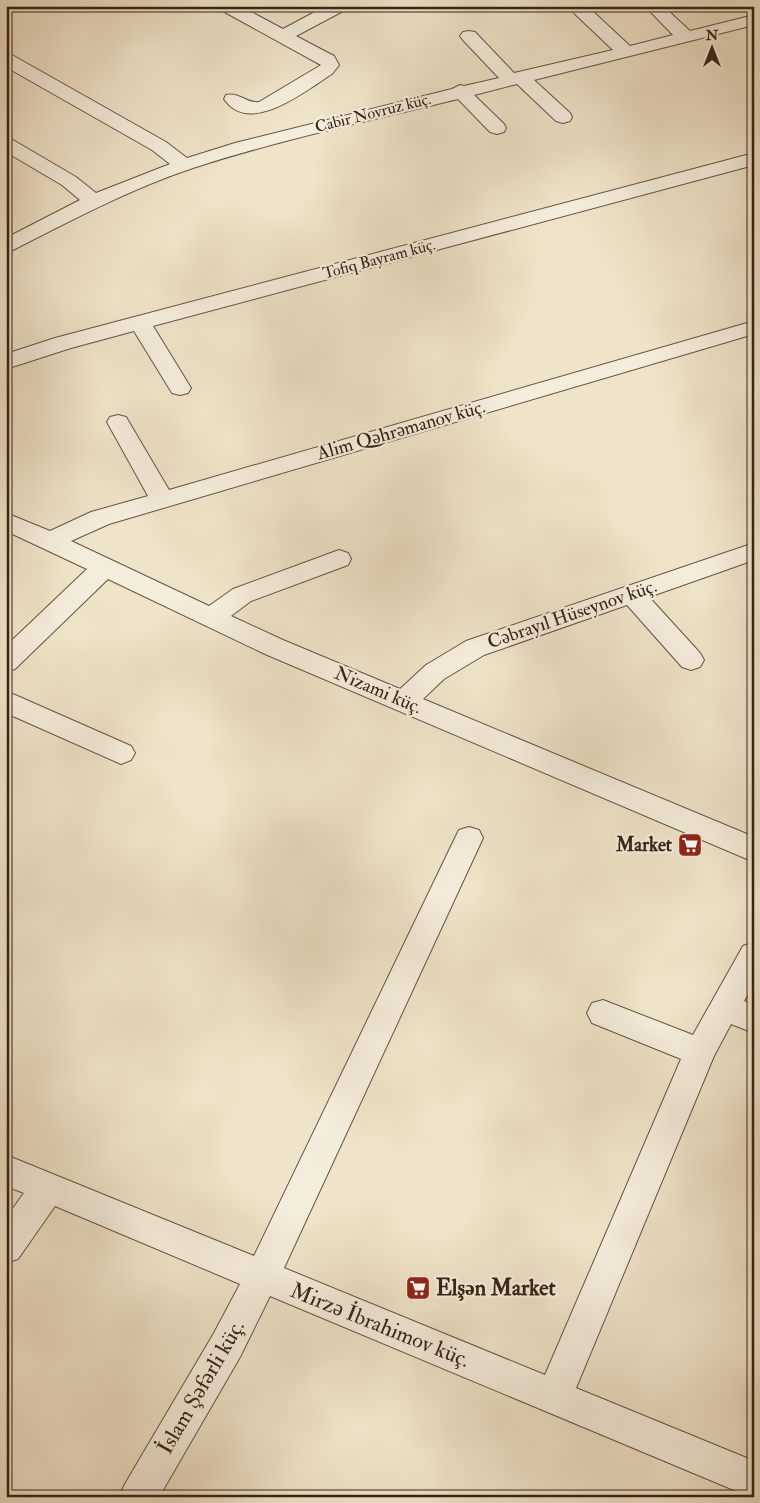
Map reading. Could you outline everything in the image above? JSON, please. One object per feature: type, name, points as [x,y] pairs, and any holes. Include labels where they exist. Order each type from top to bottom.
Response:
[{"type":"street","points":[[227,6],[328,60],[330,65],[326,70],[264,107],[250,109],[233,99]]},
{"type":"street","points":[[283,36],[339,6]]},
{"type":"street","points":[[652,6],[685,36]]},
{"type":"street","points":[[581,10],[624,51]]},
{"type":"street","name":"Cabir Novruz küç.","points":[[6,246],[94,201],[184,165],[281,136],[754,20]]},
{"type":"street","points":[[734,25],[754,40]]},
{"type":"street","points":[[469,36],[515,78],[563,117]]},
{"type":"street","points":[[6,60],[159,146],[184,165]]},
{"type":"street","points":[[460,92],[498,128]]},
{"type":"street","points":[[6,144],[69,182],[94,201]]},
{"type":"street","name":"Tofiq Bayram küç.","points":[[6,362],[63,343],[140,322],[754,159]]},
{"type":"street","points":[[140,322],[180,388]]},
{"type":"street","name":"Alim Qəhrəmanov küç.","points":[[52,541],[73,529],[100,518],[754,327]]},
{"type":"street","points":[[118,422],[163,500]]},
{"type":"street","name":"Nizami küç.","points":[[6,521],[274,647],[754,850]]},
{"type":"street","name":"Cəbrayıl Hüseynov küç.","points":[[404,701],[436,672],[475,648],[754,551]]},
{"type":"street","points":[[211,618],[242,595],[339,559]]},
{"type":"street","points":[[6,662],[105,567]]},
{"type":"street","points":[[631,593],[691,660]]},
{"type":"street","points":[[6,701],[121,753]]},
{"type":"street","name":"İslam Şəfərli küç.","points":[[138,1497],[227,1344],[262,1277],[469,838]]},
{"type":"street","points":[[554,1396],[700,1052],[754,955]]},
{"type":"street","points":[[724,1006],[754,1020]]},
{"type":"street","points":[[603,1012],[700,1052]]},
{"type":"street","name":"Mirzə İbrahimov küç.","points":[[6,1170],[754,1480]]},
{"type":"street","points":[[6,1247],[49,1187]]},
{"type":"place","name":"Market","points":[[690,845]]},
{"type":"place","name":"Elşən Market","points":[[418,1288]]}]
